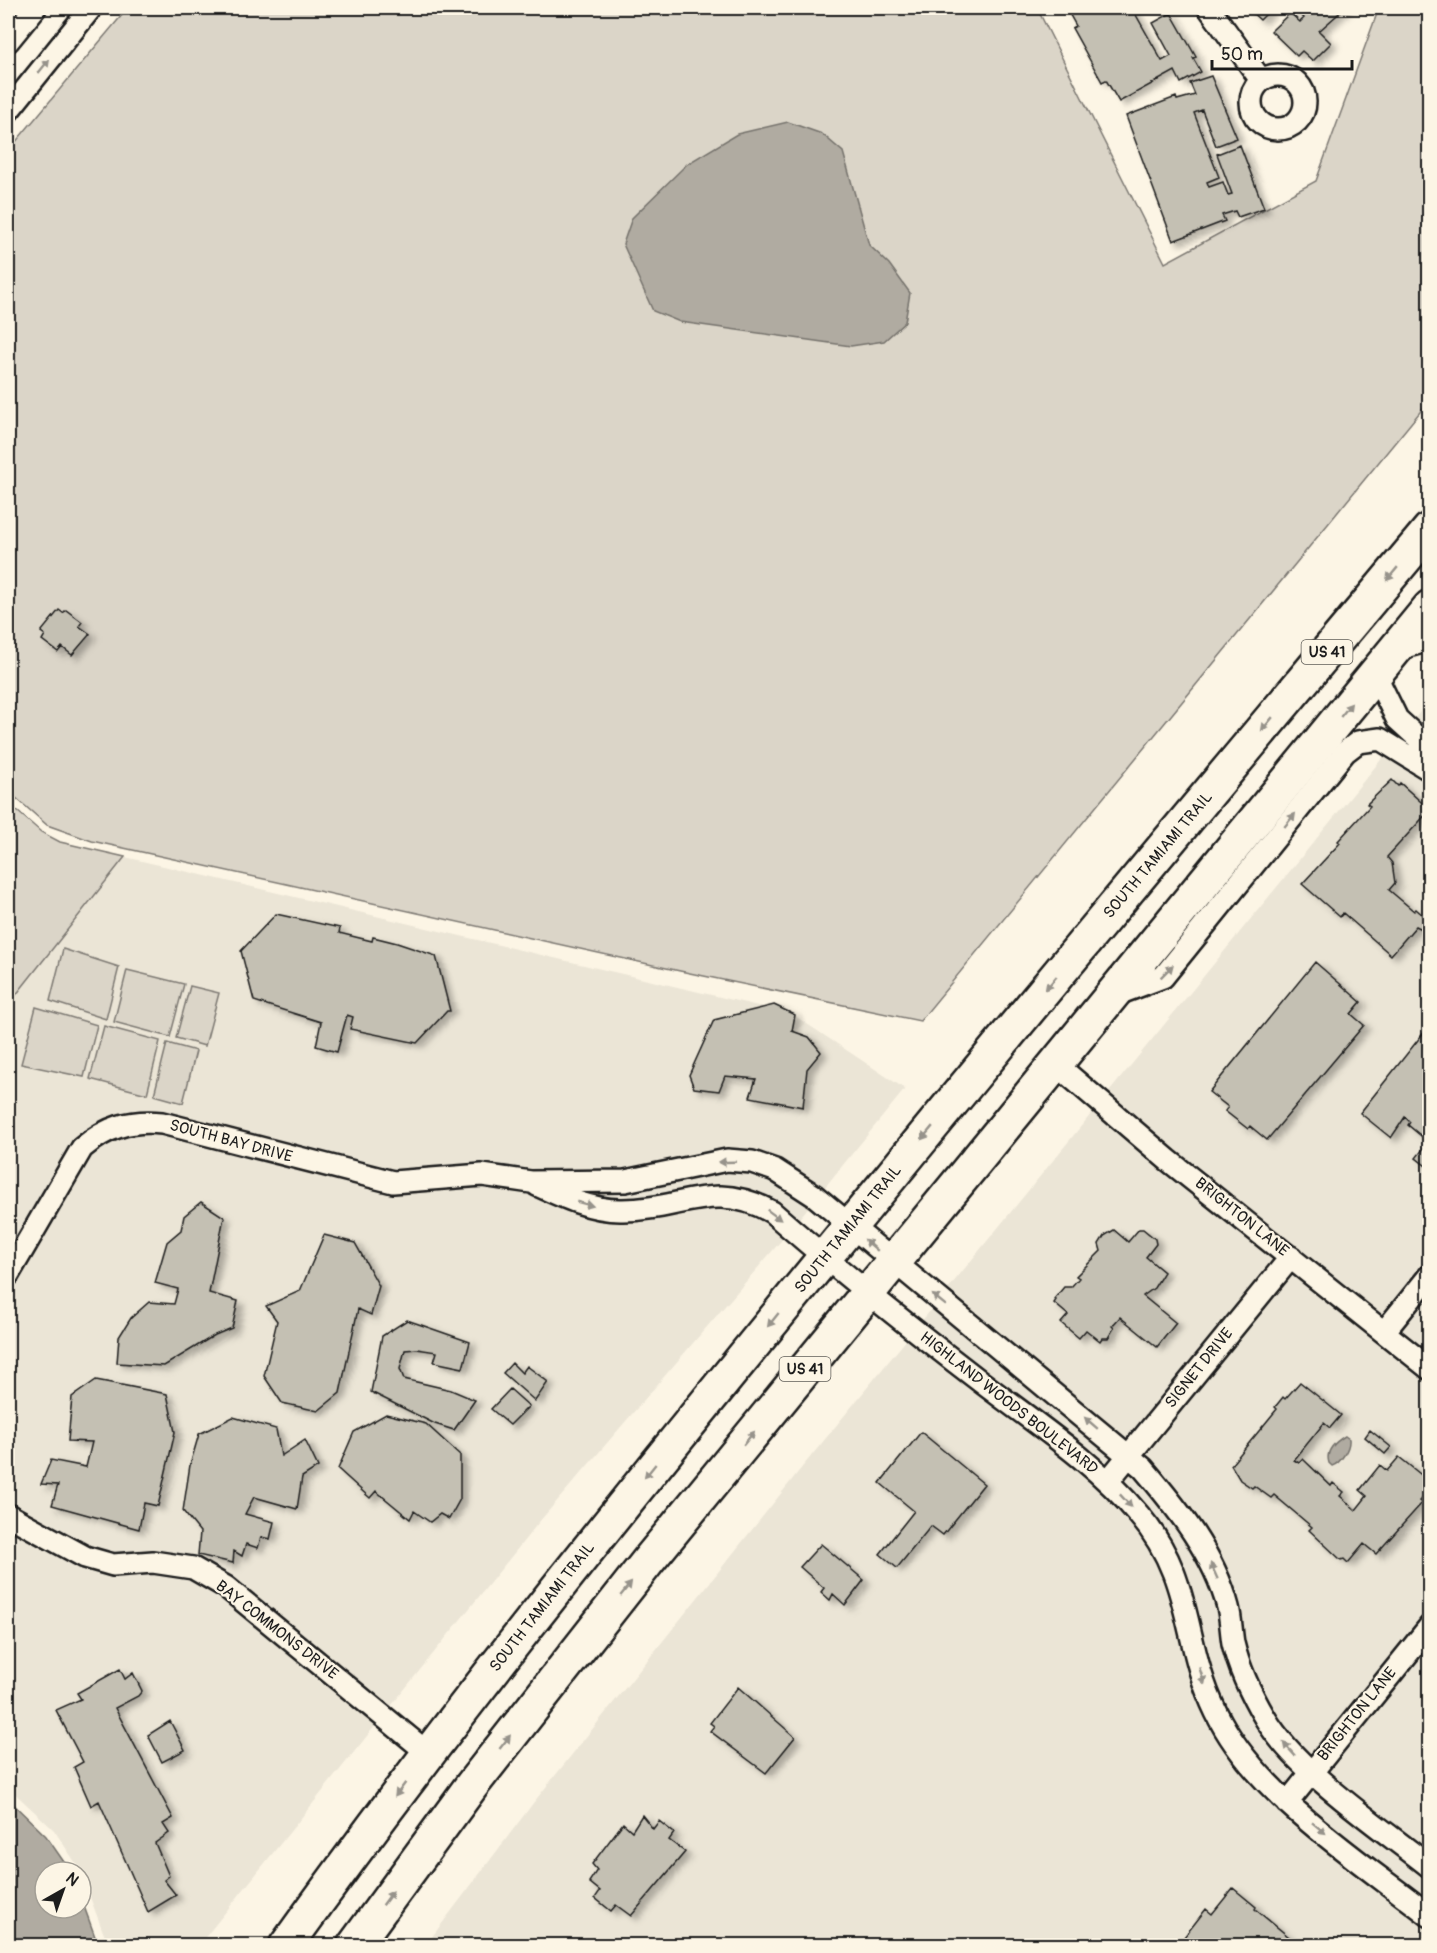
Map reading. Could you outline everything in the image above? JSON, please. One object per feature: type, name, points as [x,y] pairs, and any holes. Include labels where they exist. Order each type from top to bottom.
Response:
[{"type":"main road","name":"SOUTH TAMIAMI TRAIL","points":[[286,1946],[428,1753],[606,1526],[850,1226],[1430,529]]},
{"type":"main road","name":"US 41","points":[[354,1946],[452,1812],[556,1677],[1430,608]]},
{"type":"street","points":[[8,41],[35,8]]},
{"type":"street","points":[[8,111],[91,8]]},
{"type":"street","points":[[1209,8],[1262,80]]},
{"type":"street","points":[[1396,649],[1430,640]]},
{"type":"street","points":[[1376,674],[1397,719],[1430,749]]},
{"type":"street","points":[[1114,995],[1163,977],[1345,752],[1358,742],[1380,739],[1430,770]]},
{"type":"street","name":"BRIGHTON LANE","points":[[1057,1065],[1168,1160],[1430,1369]]},
{"type":"street","name":"SOUTH BAY DRIVE","points":[[8,1275],[82,1148],[99,1134],[129,1123],[162,1123],[393,1182],[483,1175],[531,1182],[625,1181],[727,1160],[752,1162],[796,1182],[893,1263]]},
{"type":"street","name":"SOUTH BAY DRIVE","points":[[531,1182],[566,1199],[620,1210],[712,1197],[733,1197],[753,1202],[772,1212],[868,1293]]},
{"type":"street","name":"SIGNET DRIVE","points":[[1108,1481],[1291,1257]]},
{"type":"street","name":"HIGHLAND WOODS BOULEVARD","points":[[893,1263],[1128,1455],[1172,1501],[1208,1558],[1228,1607],[1234,1645],[1253,1695],[1278,1736],[1310,1771],[1430,1867]]},
{"type":"street","points":[[1384,1332],[1426,1286]]},
{"type":"street","name":"HIGHLAND WOODS BOULEVARD","points":[[868,1293],[1085,1461],[1108,1481],[1140,1516],[1168,1558],[1184,1598],[1201,1676],[1221,1722],[1249,1764],[1287,1803],[1430,1916]]},
{"type":"street","name":"BAY COMMONS DRIVE","points":[[8,1515],[86,1557],[112,1565],[153,1562],[193,1568],[226,1587],[428,1753]]},
{"type":"street","name":"BRIGHTON LANE","points":[[1287,1803],[1310,1771],[1430,1626]]},
{"type":"shaded area","points":[[128,8],[1031,8],[1040,14],[1165,263],[1316,181],[1379,8],[1429,8],[1429,401],[920,1021],[680,971],[92,841],[47,825],[8,791],[8,710],[11,706],[8,702],[8,151]]},
{"type":"shaded area","points":[[788,122],[822,134],[843,152],[869,245],[889,264],[910,293],[905,322],[884,341],[851,346],[680,322],[653,311],[623,244],[632,218],[687,164],[737,134]]},
{"type":"shaded area","points":[[1429,701],[1429,1945],[425,1946],[534,1802],[799,1471]]},
{"type":"shaded area","points":[[8,803],[41,832],[60,842],[125,857],[8,1005]]},
{"type":"shaded area","points":[[125,857],[792,1014],[905,1089],[780,1242],[539,1522],[199,1945],[108,1945],[93,1905],[93,1860],[74,1860],[54,1830],[8,1787],[8,1005]]},
{"type":"shaded area","points":[[63,949],[119,967],[106,1019],[50,1001]]},
{"type":"shaded area","points":[[127,970],[184,984],[170,1037],[114,1022]]},
{"type":"shaded area","points":[[190,986],[219,993],[205,1046],[176,1038]]},
{"type":"shaded area","points":[[36,1007],[97,1025],[84,1077],[21,1064]]},
{"type":"shaded area","points":[[104,1026],[160,1041],[147,1094],[90,1079]]},
{"type":"shaded area","points":[[167,1043],[196,1051],[183,1103],[154,1095]]},
{"type":"shaded area","points":[[1345,1436],[1349,1439],[1346,1451],[1342,1459],[1332,1466],[1328,1455],[1334,1444]]},
{"type":"shaded area","points":[[8,1799],[46,1836],[63,1860],[33,1860],[33,1920],[89,1920],[98,1945],[8,1945]]},
{"type":"building","points":[[1066,8],[1132,8],[1162,61],[1171,56],[1153,23],[1171,13],[1196,57],[1193,58],[1201,72],[1181,83],[1175,71],[1119,102],[1106,80],[1102,82],[1072,28],[1076,26]]},
{"type":"building","points":[[1247,8],[1272,8],[1260,20]]},
{"type":"building","points":[[1296,8],[1345,8],[1319,31],[1331,43],[1313,61],[1302,51],[1297,56],[1271,31],[1290,13],[1300,22],[1304,18]]},
{"type":"building","points":[[1211,76],[1237,138],[1216,146],[1202,110],[1194,113],[1219,177],[1207,182],[1209,187],[1223,182],[1228,195],[1232,194],[1217,154],[1240,145],[1264,208],[1238,217],[1235,211],[1222,215],[1225,221],[1173,241],[1126,116],[1176,97],[1177,100],[1195,95],[1190,83]]},
{"type":"building","points":[[59,610],[63,613],[66,610],[82,622],[79,626],[90,634],[72,655],[62,647],[58,652],[42,640],[45,635],[41,632]]},
{"type":"building","points":[[1392,780],[1398,786],[1400,783],[1430,810],[1387,857],[1392,863],[1395,883],[1389,890],[1414,911],[1416,909],[1424,916],[1428,912],[1430,920],[1422,929],[1416,926],[1391,955],[1343,913],[1340,917],[1302,884],[1340,843],[1338,841],[1370,806],[1367,804]]},
{"type":"building","points":[[276,914],[340,928],[339,933],[372,941],[373,937],[436,956],[450,1011],[447,1011],[417,1043],[350,1029],[353,1017],[347,1015],[337,1052],[316,1046],[321,1022],[254,1001],[241,951]]},
{"type":"building","points":[[1315,962],[1361,1002],[1351,1014],[1364,1025],[1267,1140],[1250,1126],[1248,1129],[1225,1111],[1228,1107],[1209,1092]]},
{"type":"building","points":[[774,1005],[795,1015],[792,1031],[809,1037],[821,1052],[807,1069],[803,1107],[750,1097],[756,1079],[725,1076],[719,1091],[694,1088],[689,1075],[714,1020]]},
{"type":"building","points":[[1425,1031],[1430,1035],[1430,1136],[1425,1139],[1408,1125],[1410,1122],[1405,1117],[1391,1138],[1360,1113]]},
{"type":"building","points":[[1427,1144],[1430,1146],[1430,1169],[1416,1158]]},
{"type":"building","points":[[201,1202],[224,1217],[209,1293],[238,1301],[232,1328],[215,1335],[164,1366],[117,1363],[119,1337],[131,1318],[149,1302],[174,1304],[178,1289],[155,1283],[167,1242],[181,1230],[184,1216]]},
{"type":"building","points":[[1139,1229],[1143,1229],[1155,1239],[1156,1244],[1146,1257],[1164,1272],[1154,1288],[1143,1296],[1176,1323],[1157,1347],[1120,1317],[1112,1326],[1114,1328],[1108,1338],[1102,1338],[1100,1341],[1086,1330],[1079,1338],[1061,1323],[1068,1315],[1054,1303],[1056,1300],[1054,1299],[1064,1287],[1071,1287],[1079,1278],[1076,1276],[1101,1251],[1099,1244],[1104,1236],[1114,1230],[1128,1242]]},
{"type":"building","points":[[324,1235],[355,1243],[379,1286],[371,1315],[358,1309],[340,1393],[318,1411],[282,1403],[264,1376],[277,1321],[266,1306],[300,1291]]},
{"type":"building","points":[[407,1320],[470,1342],[463,1368],[434,1362],[437,1352],[417,1349],[405,1350],[400,1369],[404,1379],[451,1390],[475,1400],[454,1430],[435,1424],[371,1392],[382,1336]]},
{"type":"building","points":[[512,1363],[522,1373],[527,1366],[548,1382],[535,1401],[503,1373]]},
{"type":"building","points":[[96,1380],[167,1394],[175,1432],[158,1506],[144,1503],[139,1529],[52,1505],[58,1485],[41,1484],[51,1460],[86,1467],[92,1442],[68,1441],[72,1397]]},
{"type":"building","points":[[1300,1382],[1341,1415],[1330,1428],[1324,1423],[1294,1460],[1299,1463],[1303,1459],[1331,1486],[1333,1483],[1344,1492],[1340,1496],[1356,1510],[1367,1496],[1360,1490],[1380,1465],[1387,1471],[1399,1457],[1430,1482],[1430,1489],[1419,1501],[1422,1503],[1376,1554],[1364,1544],[1348,1563],[1344,1559],[1341,1560],[1309,1530],[1312,1527],[1274,1495],[1271,1498],[1254,1486],[1252,1488],[1240,1480],[1231,1465],[1277,1409],[1275,1407],[1283,1397],[1285,1399]]},
{"type":"building","points":[[510,1389],[529,1406],[510,1425],[491,1409]]},
{"type":"building","points":[[386,1414],[426,1424],[460,1455],[460,1499],[449,1519],[440,1514],[430,1522],[414,1511],[410,1519],[376,1491],[370,1498],[338,1469],[354,1432]]},
{"type":"building","points":[[233,1417],[276,1429],[281,1456],[305,1440],[318,1467],[302,1477],[297,1509],[254,1497],[245,1514],[274,1522],[270,1539],[261,1537],[258,1548],[246,1544],[242,1556],[234,1551],[233,1563],[198,1555],[200,1532],[183,1511],[190,1465],[199,1434]]},
{"type":"building","points":[[1370,1430],[1391,1447],[1385,1454],[1365,1437]]},
{"type":"building","points":[[921,1432],[984,1484],[943,1535],[931,1526],[897,1568],[880,1554],[914,1511],[880,1483]]},
{"type":"building","points":[[821,1544],[864,1580],[845,1605],[833,1594],[830,1600],[821,1592],[824,1588],[800,1567]]},
{"type":"building","points":[[120,1669],[125,1679],[133,1673],[142,1691],[138,1696],[115,1708],[173,1818],[163,1824],[169,1833],[155,1843],[169,1876],[164,1880],[176,1895],[148,1912],[99,1801],[91,1806],[74,1767],[83,1762],[56,1710],[81,1699],[77,1693]]},
{"type":"building","points":[[738,1687],[795,1737],[766,1773],[710,1731],[714,1726],[710,1723]]},
{"type":"building","points":[[170,1721],[185,1750],[162,1762],[148,1735]]},
{"type":"building","points":[[642,1815],[653,1829],[659,1821],[674,1833],[669,1840],[685,1852],[631,1916],[616,1905],[611,1911],[595,1898],[600,1891],[589,1882],[597,1870],[592,1864],[623,1823],[632,1831]]},
{"type":"building","points":[[1233,1888],[1300,1946],[1177,1946],[1206,1909],[1212,1914]]}]
